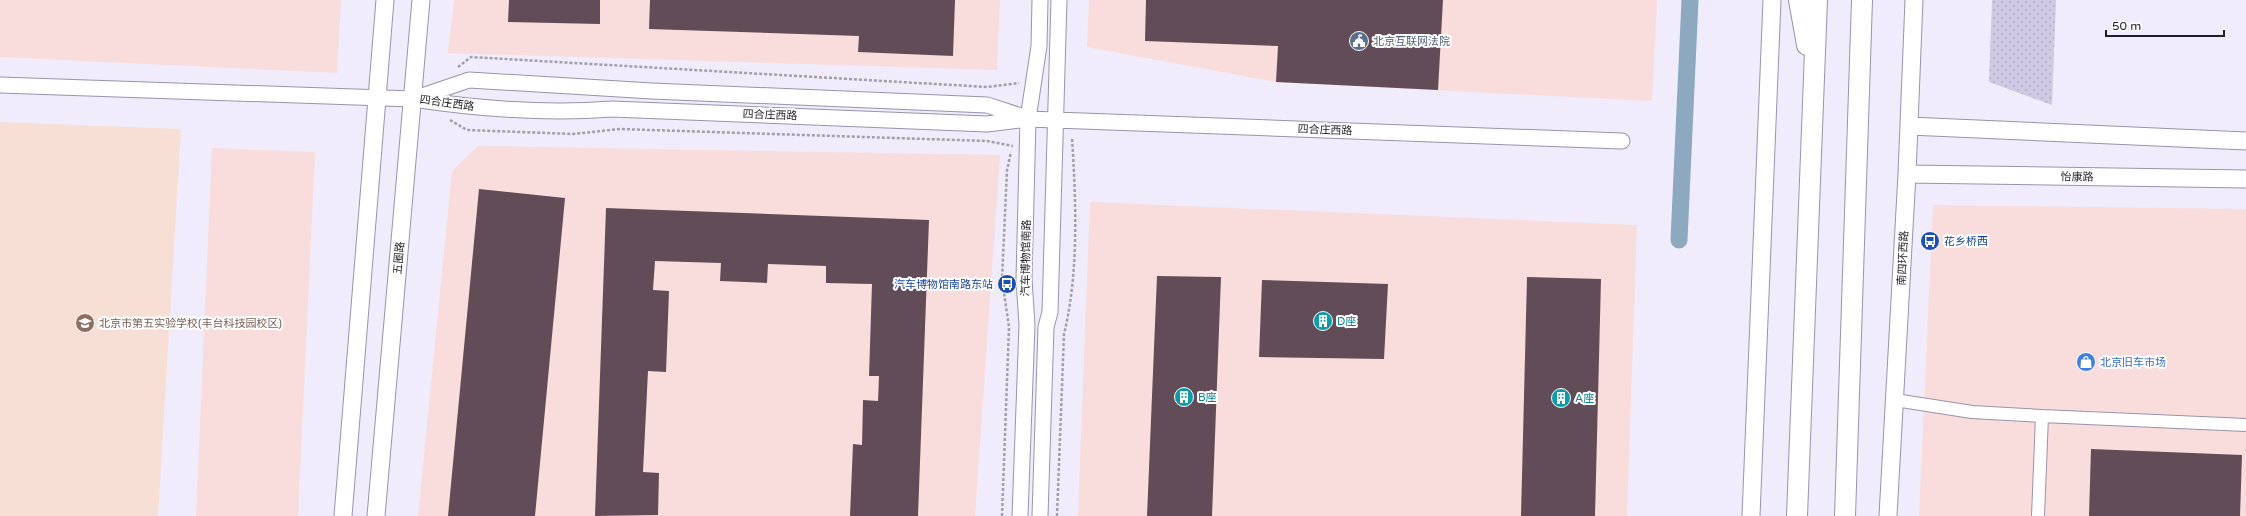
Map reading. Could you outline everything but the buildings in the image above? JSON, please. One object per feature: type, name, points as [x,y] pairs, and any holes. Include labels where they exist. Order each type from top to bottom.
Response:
[{"type":"highway","points":[[1799,0],[1813,87]]},
{"type":"highway","points":[[1797,516],[1817,0]]},
{"type":"highway","points":[[1845,516],[1862,0]]},
{"type":"main road","points":[[343,516],[385,0]]},
{"type":"main road","name":"五圈路","points":[[376,516],[421,0]]},
{"type":"main road","points":[[1752,516],[1772,0]]},
{"type":"main road","name":"南四环西路","points":[[1888,516],[1907,174],[1914,0]]},
{"type":"main road","points":[[1909,126],[2246,141]]},
{"type":"main road","name":"怡康路","points":[[1907,174],[2246,179]]},
{"type":"street","name":"汽车博物馆南路","points":[[1020,516],[1027,325],[1024,279],[1028,119],[1039,46],[1040,0]]},
{"type":"street","points":[[1040,516],[1046,327],[1050,312],[1059,0]]},
{"type":"street","name":"四合庄西路","points":[[413,99],[469,80],[652,91],[987,104],[1028,119]]},
{"type":"street","points":[[0,85],[413,99]]},
{"type":"street","name":"四合庄西路","points":[[413,99],[467,107],[570,112],[612,109],[987,124],[1028,119],[1622,141]]},
{"type":"street","points":[[1895,400],[1972,412],[2246,425]]},
{"type":"street","points":[[2038,516],[2042,416]]},
{"type":"path","points":[[451,71],[471,58],[987,87],[1034,81]]},
{"type":"path","points":[[447,118],[467,130],[573,134],[628,129],[987,141],[1012,146],[1007,170],[1002,279],[1009,327],[1002,516]]},
{"type":"shaded area","points":[[0,0],[341,0],[337,73],[0,57]]},
{"type":"shaded area","points":[[454,0],[1000,0],[997,70],[448,53]]},
{"type":"shaded area","points":[[1089,0],[1657,0],[1652,101],[1276,82],[1087,47]]},
{"type":"shaded area","points":[[1992,0],[2056,0],[2052,105],[1989,82]]},
{"type":"shaded area","name":"北京市第五实验学校(丰台科技园校区)","points":[[0,122],[181,129],[158,516],[0,516]]},
{"type":"shaded area","points":[[478,146],[1000,155],[975,516],[418,516],[452,171]]},
{"type":"shaded area","points":[[212,148],[315,152],[298,516],[196,516]]},
{"type":"shaded area","points":[[1090,202],[1637,225],[1627,516],[1078,516]]},
{"type":"shaded area","name":"北京旧车市场","points":[[1933,205],[2246,209],[2246,516],[1919,516]]},
{"type":"waterway","points":[[1679,240],[1690,0]]},
{"type":"place","name":"北京互联网法院","points":[[1359,41]]},
{"type":"place","name":"花乡桥西","points":[[1930,241]]},
{"type":"place","name":"汽车博物馆南路东站","points":[[1007,284]]},
{"type":"place","name":"D座","points":[[1323,321]]},
{"type":"place","name":"北京市第五实验学校(丰台科技园校区)","points":[[85,323]]},
{"type":"place","name":"北京旧车市场","points":[[2086,362]]},
{"type":"place","name":"B座","points":[[1184,397]]},
{"type":"place","name":"A座","points":[[1561,398]]}]
